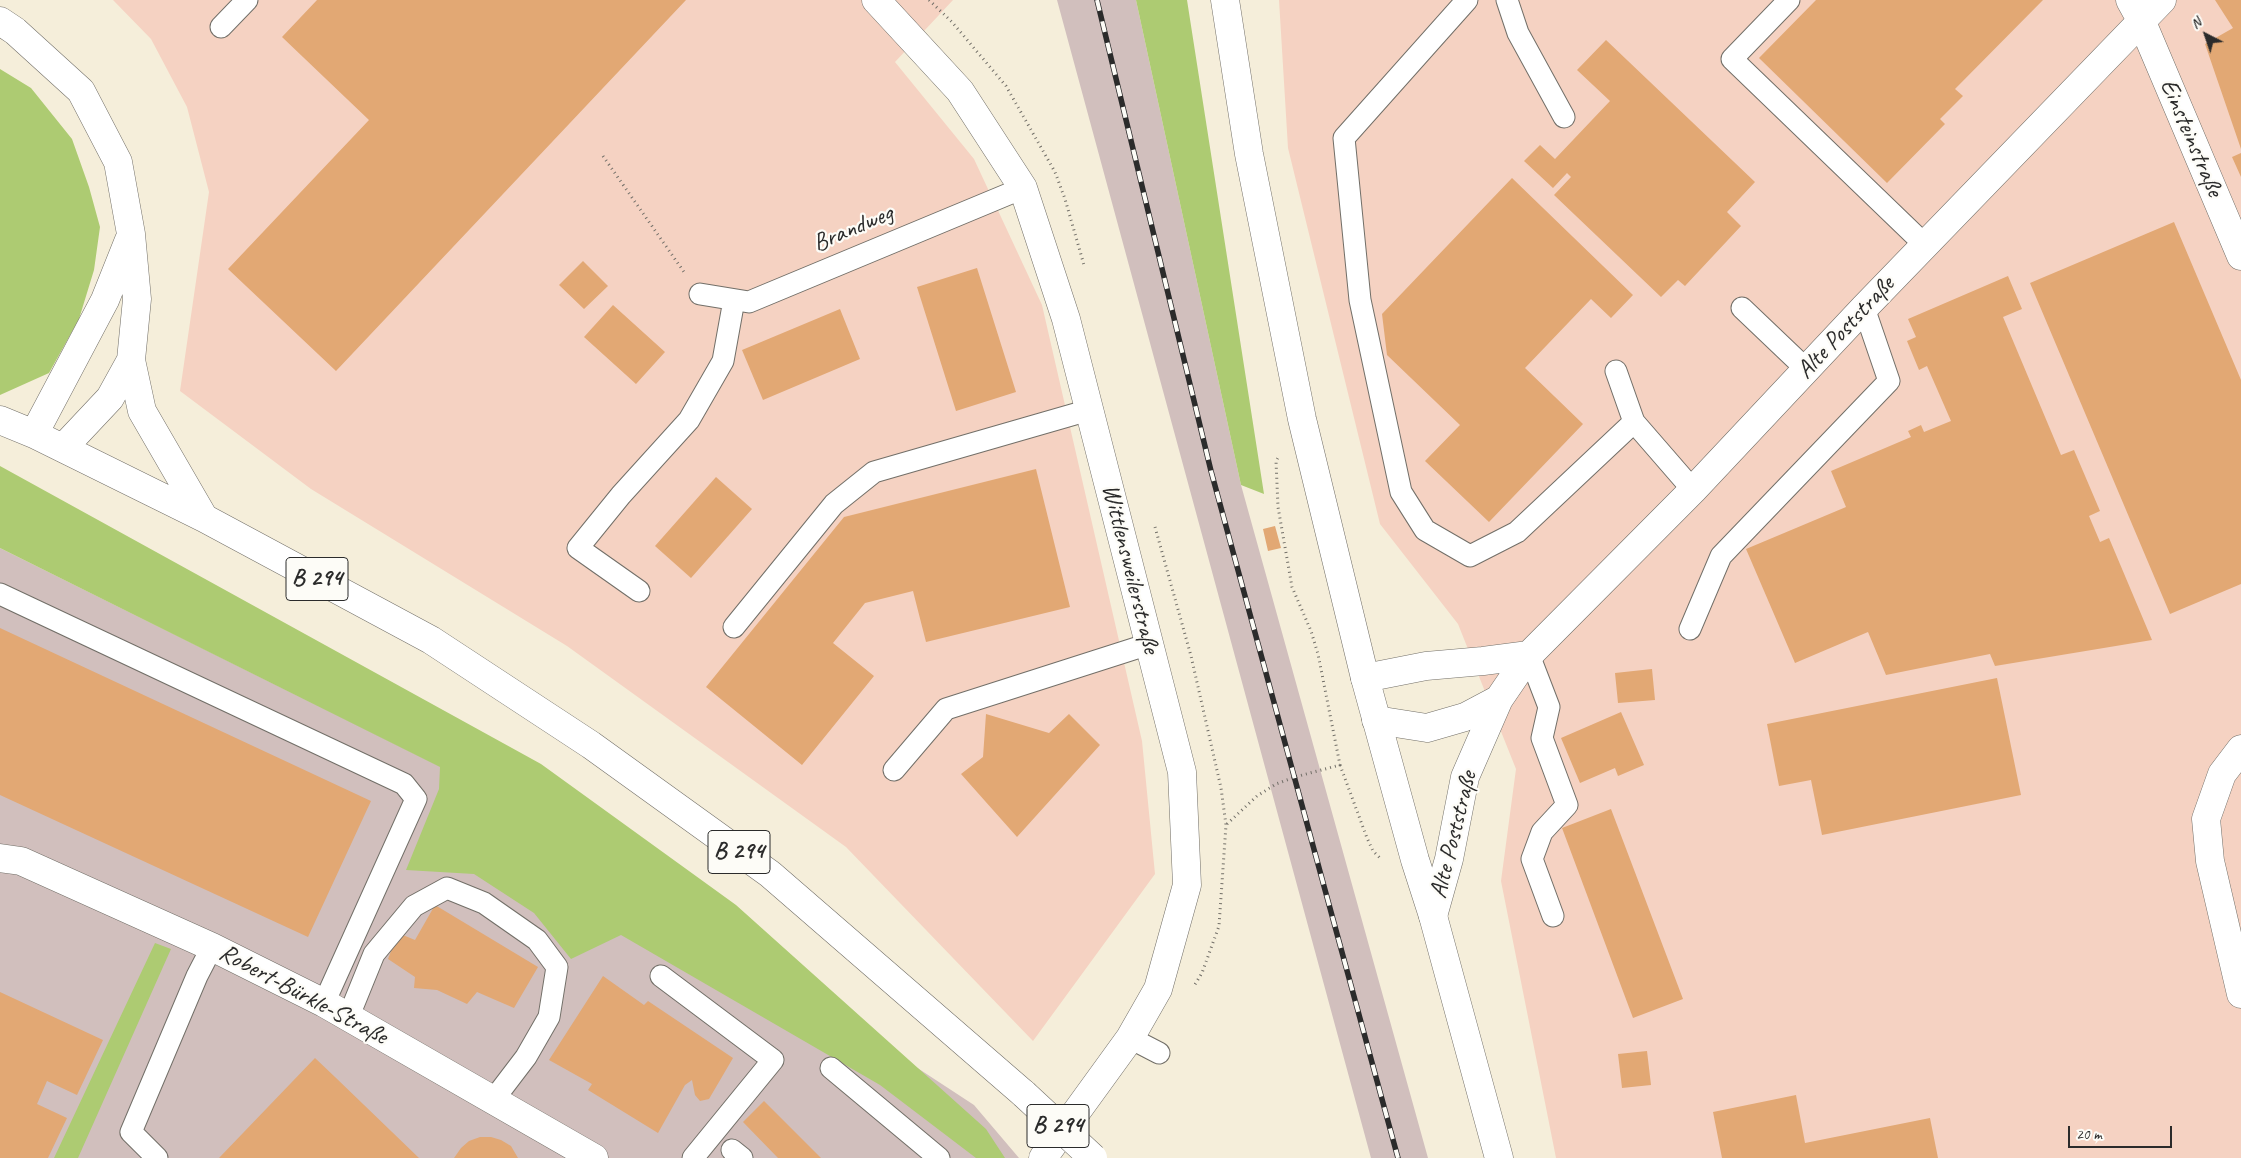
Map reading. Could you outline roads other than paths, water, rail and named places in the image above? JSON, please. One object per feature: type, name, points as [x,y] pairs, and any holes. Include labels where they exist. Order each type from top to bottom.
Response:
[{"type":"street","name":"Wittlensweilerstraße","points":[[876,0],[960,91],[1023,188],[1066,319],[1182,772],[1187,885],[1158,989],[1130,1038],[1043,1158]]},
{"type":"street","points":[[1225,0],[1249,154],[1302,419],[1364,678],[1415,860],[1433,916],[1499,1158]]},
{"type":"street","name":"Alte Poststraße","points":[[1433,916],[1448,859],[1465,777],[1499,699],[1530,655],[1693,490],[1925,245],[2136,10],[2162,0]]},
{"type":"street","name":"Einsteinstraße","points":[[2136,10],[2241,256]]},
{"type":"street","points":[[0,21],[15,31],[81,90],[118,162],[131,234],[137,299],[131,360],[142,411],[204,518]]},
{"type":"street","points":[[34,434],[105,300],[131,234]]},
{"type":"street","points":[[62,448],[110,398],[131,360]]},
{"type":"street","name":"B 294","points":[[0,420],[34,434],[204,518],[431,640],[591,745],[770,874],[1024,1094],[1092,1158]]},
{"type":"street","points":[[1364,678],[1426,666],[1530,655]]},
{"type":"street","name":"Alte Poststraße","points":[[1376,720],[1427,728],[1465,717],[1499,699]]},
{"type":"street","points":[[2241,749],[2222,774],[2206,819],[2210,861],[2241,994]]},
{"type":"street","name":"Robert-Bürkle-Straße","points":[[0,858],[21,861],[212,947],[324,1003],[594,1158]]},
{"type":"lane","points":[[221,27],[248,0]]},
{"type":"lane","points":[[1467,0],[1344,138],[1360,300],[1401,492],[1425,530],[1470,556],[1517,532],[1634,422]]},
{"type":"lane","points":[[1507,0],[1518,33],[1564,117]]},
{"type":"lane","points":[[1789,0],[1732,59],[1925,245]]},
{"type":"lane","name":"Brandweg","points":[[700,294],[749,302],[1023,188]]},
{"type":"lane","points":[[638,591],[578,548],[621,495],[690,420],[723,361],[734,300]]},
{"type":"lane","points":[[1742,308],[1806,370]]},
{"type":"lane","points":[[1690,629],[1721,556],[1889,381],[1864,308]]},
{"type":"lane","points":[[1616,371],[1634,422],[1693,490]]},
{"type":"lane","points":[[734,627],[834,504],[874,472],[1089,410]]},
{"type":"lane","points":[[0,594],[404,784],[416,799],[324,1003]]},
{"type":"lane","points":[[894,770],[946,709],[1149,644]]},
{"type":"lane","points":[[1530,655],[1549,707],[1542,738],[1567,806],[1542,832],[1532,859],[1553,916]]},
{"type":"lane","points":[[348,1018],[374,954],[414,906],[447,888],[484,903],[537,940],[557,967],[549,1017],[526,1057],[494,1100]]},
{"type":"lane","points":[[157,1158],[131,1132],[196,976],[212,947]]},
{"type":"lane","points":[[661,976],[773,1060],[693,1158]]},
{"type":"lane","points":[[1130,1038],[1160,1053]]},
{"type":"lane","points":[[831,1068],[936,1157]]},
{"type":"railway","points":[[1097,0],[1211,471],[1398,1158]]}]
